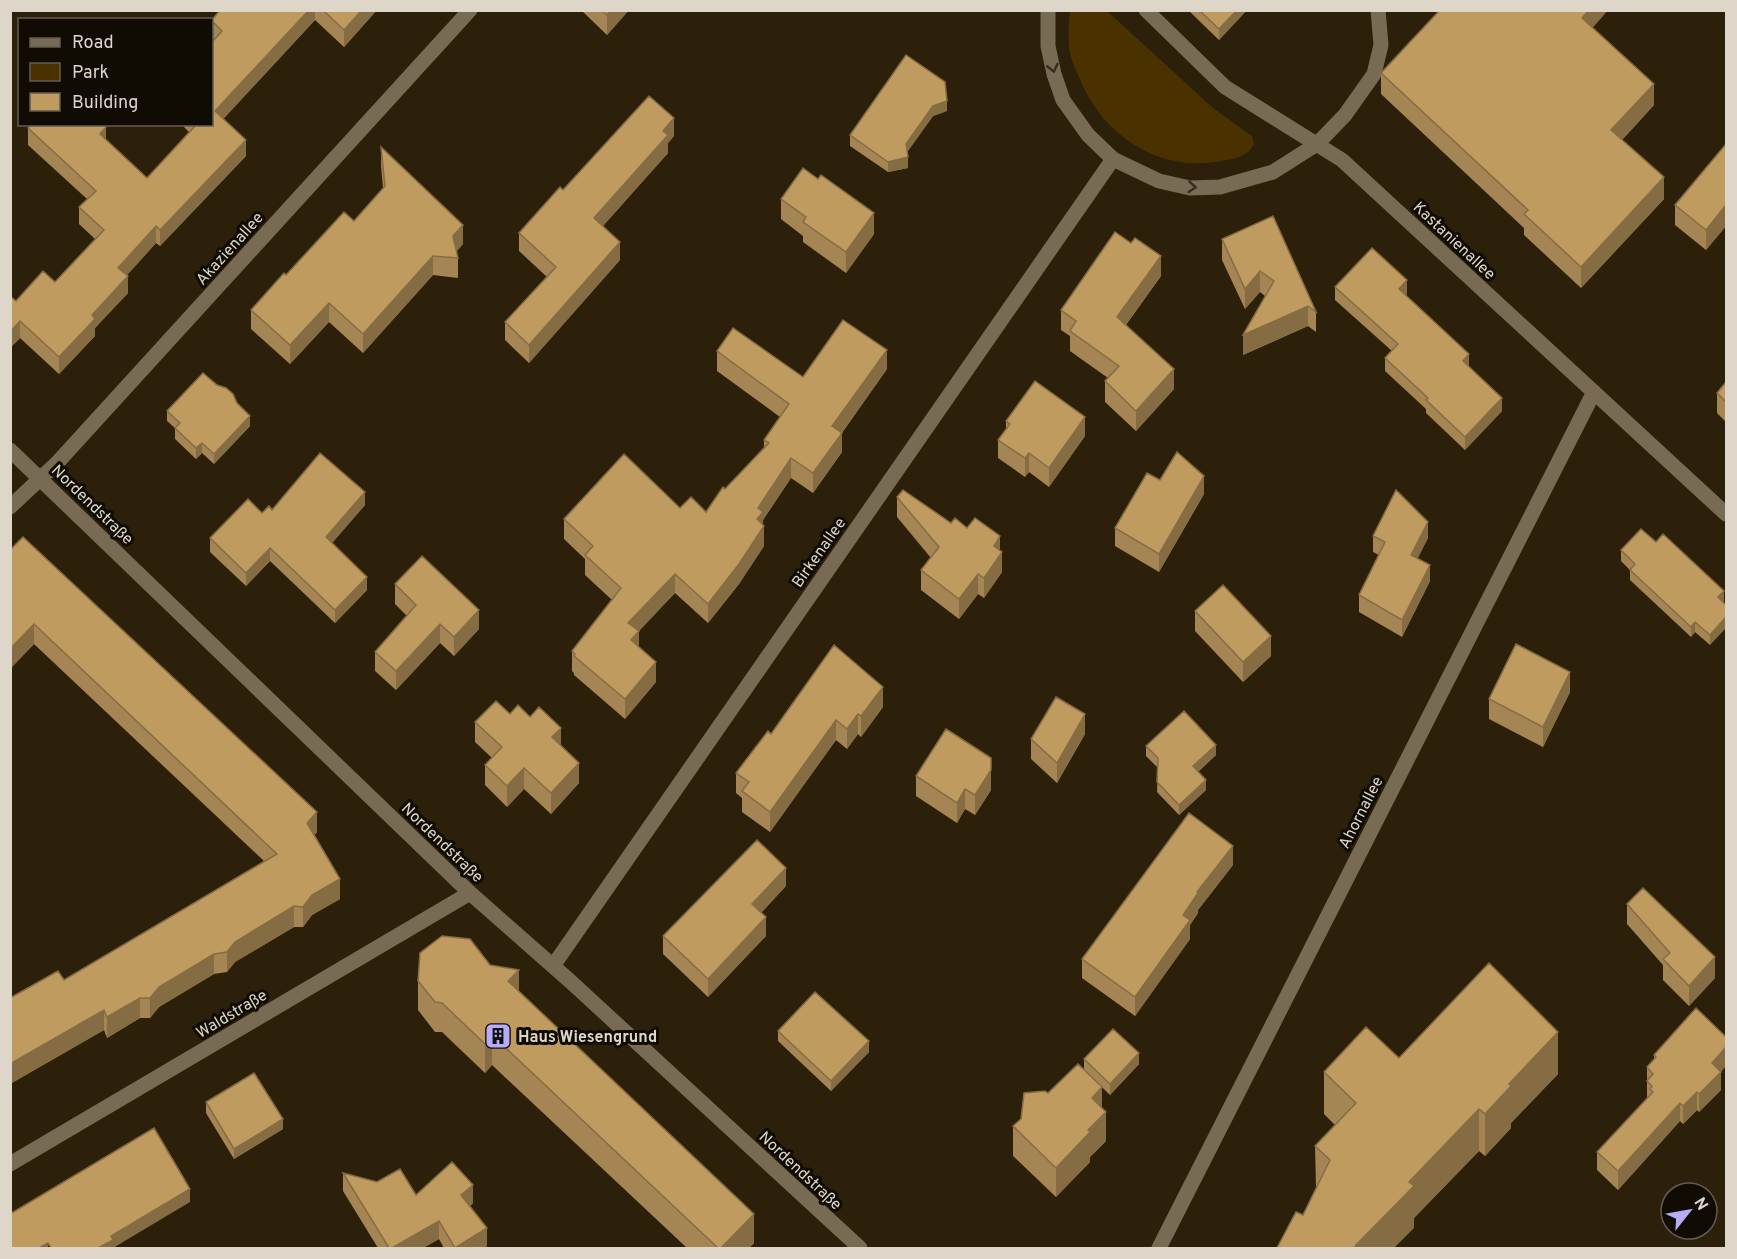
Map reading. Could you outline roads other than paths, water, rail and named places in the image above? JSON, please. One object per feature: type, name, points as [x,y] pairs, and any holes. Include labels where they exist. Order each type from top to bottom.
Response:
[{"type":"street","name":"Akazienallee","points":[[10,507],[57,463],[470,10]]},
{"type":"street","points":[[1048,10],[1048,46],[1054,74],[1063,100],[1088,135],[1113,159],[1159,181],[1190,188],[1220,187],[1273,172],[1317,144],[1345,115],[1374,74],[1381,45],[1378,10]]},
{"type":"street","name":"Kastanienallee","points":[[1146,10],[1225,87],[1317,144],[1350,168],[1726,514]]},
{"type":"street","name":"Birkenallee","points":[[553,966],[1113,159]]},
{"type":"street","name":"Ahornallee","points":[[1159,1248],[1594,392]]},
{"type":"street","name":"Nordendstraße","points":[[10,450],[470,893],[553,966],[860,1248]]},
{"type":"street","name":"Waldstraße","points":[[10,1164],[470,893]]},
{"type":"place","name":"Haus Wiesengrund","points":[[498,1036]]}]
